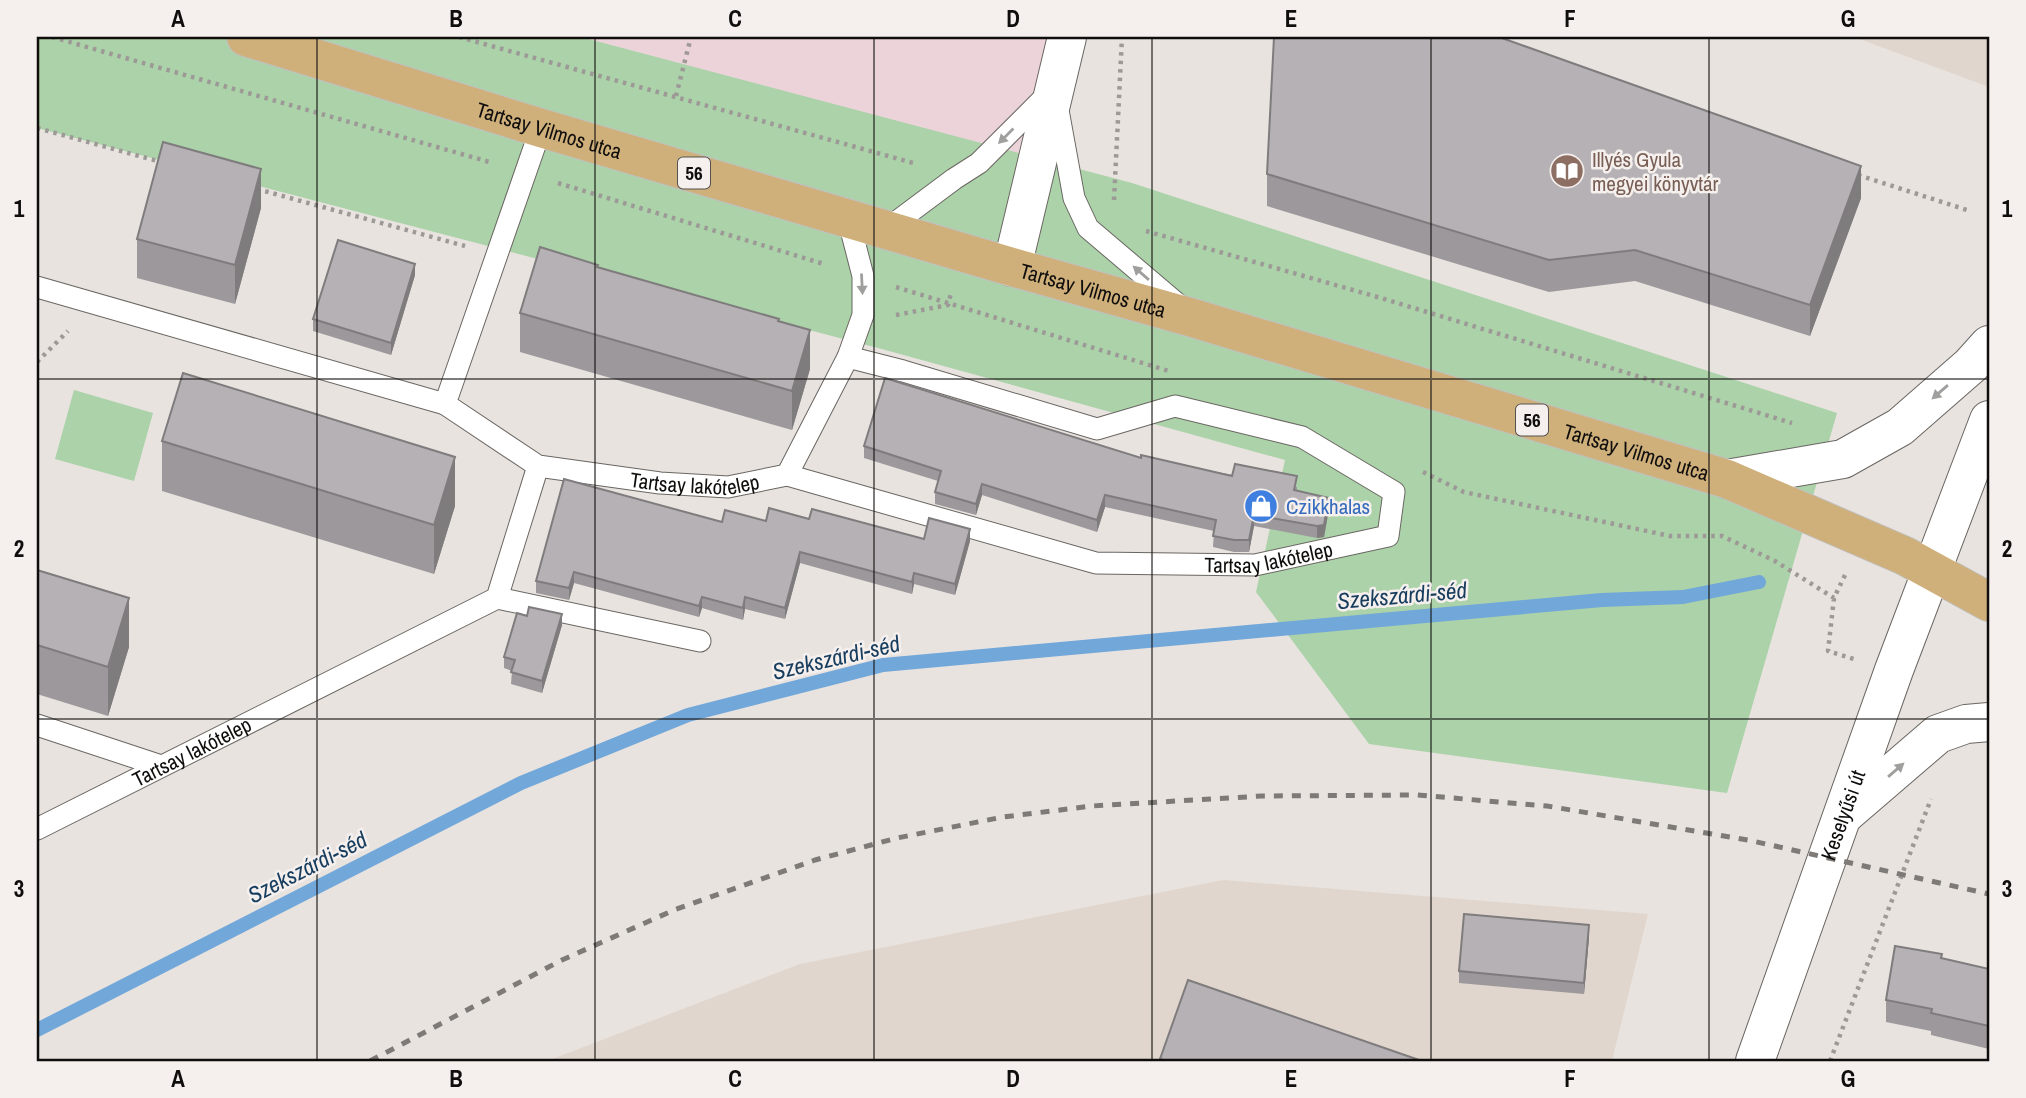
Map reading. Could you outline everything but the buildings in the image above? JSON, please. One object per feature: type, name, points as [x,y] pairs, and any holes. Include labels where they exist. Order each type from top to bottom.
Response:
[{"type":"main road","name":"Tartsay Vilmos utca","points":[[246,37],[541,128],[1193,318],[1727,479],[1862,536],[1931,569]]},
{"type":"main road","name":"56","points":[[1931,569],[1989,602]]},
{"type":"street","points":[[1012,267],[1067,37]]},
{"type":"street","points":[[1727,479],[1843,459],[1900,427],[1971,365],[1989,345]]},
{"type":"street","name":"Keselyűsi út","points":[[1755,1061],[1931,569],[1989,420]]},
{"type":"street","points":[[1844,814],[1938,734],[1966,724],[1989,722]]},
{"type":"lane","points":[[887,229],[979,163],[1054,88]]},
{"type":"lane","points":[[1054,88],[1074,198],[1088,228],[1193,318]]},
{"type":"lane","points":[[445,404],[541,128]]},
{"type":"lane","points":[[787,475],[848,357],[863,315],[863,276],[848,218]]},
{"type":"lane","name":"Tartsay lakótelep","points":[[37,287],[445,404],[538,466],[660,483],[728,487],[787,475],[1096,563],[1255,565],[1388,536],[1394,492],[1302,437],[1175,406],[1097,429],[904,371],[848,357]]},
{"type":"lane","points":[[538,466],[497,598],[700,641]]},
{"type":"lane","name":"Tartsay lakótelep","points":[[37,829],[497,598]]},
{"type":"lane","points":[[37,724],[161,766]]},
{"type":"path","points":[[459,37],[915,163],[954,179]]},
{"type":"path","points":[[676,96],[691,37]]},
{"type":"path","points":[[1113,222],[1122,37]]},
{"type":"path","points":[[37,128],[168,164]]},
{"type":"path","points":[[1848,172],[1967,210]]},
{"type":"path","points":[[247,186],[496,255]]},
{"type":"path","points":[[1088,228],[1113,222],[1381,298],[1799,425]]},
{"type":"path","points":[[860,323],[948,304]]},
{"type":"path","points":[[1722,536],[1775,561],[1834,598]]},
{"type":"path","points":[[1830,1061],[1931,798]]},
{"type":"shaded area","points":[[581,37],[1049,37],[1018,154]]},
{"type":"shaded area","points":[[1854,37],[1989,37],[1989,87]]},
{"type":"shaded area","points":[[1223,880],[1648,914],[1612,1061],[547,1061],[800,964]]},
{"type":"green space","points":[[37,37],[581,37],[1132,183],[1837,413],[1727,793],[1369,744],[1256,592],[1285,460],[878,348],[37,128]]},
{"type":"green space","points":[[74,390],[153,413],[134,481],[55,459]]},
{"type":"waterway","name":"Szekszárdi-séd","points":[[37,1030],[521,783],[688,715],[883,665],[1602,600],[1683,597],[1759,582]]},
{"type":"railway","points":[[370,1061],[562,960],[674,910],[815,860],[897,838],[1003,817],[1092,806],[1262,796],[1417,795],[1547,806],[1748,840],[1989,894]]},
{"type":"place","name":"Illyés Gyula megyei könyvtár","points":[[1567,171]]},
{"type":"place","name":"Czikkhalas","points":[[1261,506]]}]
